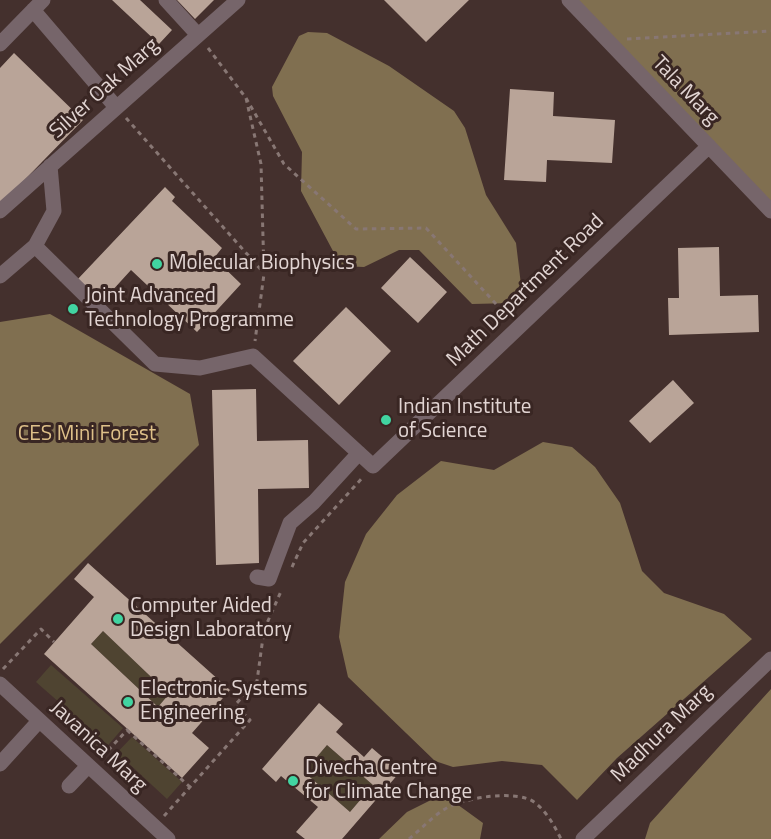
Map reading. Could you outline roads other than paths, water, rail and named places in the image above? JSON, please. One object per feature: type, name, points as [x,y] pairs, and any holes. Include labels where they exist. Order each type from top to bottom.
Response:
[{"type":"lane","points":[[166,0],[198,35]]},
{"type":"lane","name":"Silver Oak Marg","points":[[0,211],[238,0]]},
{"type":"lane","name":"Tala Marg","points":[[569,0],[771,211]]},
{"type":"lane","points":[[0,44],[38,5],[116,107]]},
{"type":"lane","name":"Math Department Road","points":[[359,453],[373,466],[709,146]]},
{"type":"lane","points":[[0,276],[35,246],[54,211],[50,166]]},
{"type":"lane","points":[[35,246],[155,364],[200,368],[253,357],[359,453],[314,502],[290,523],[269,579],[257,577]]},
{"type":"lane","name":"Madhura Marg","points":[[583,839],[771,659]]},
{"type":"lane","name":"Javanica Marg","points":[[0,684],[168,839]]},
{"type":"lane","points":[[0,764],[39,721]]},
{"type":"lane","points":[[69,786],[90,767]]},
{"type":"place","name":"Molecular Biophysics","points":[[157,264]]},
{"type":"place","name":"Joint Advanced Technology Programme","points":[[73,309]]},
{"type":"place","name":"Indian Institute of Science","points":[[386,420]]},
{"type":"place","name":"Computer Aided Design Laboratory","points":[[118,619]]},
{"type":"place","name":"Electronic Systems Engineering","points":[[128,702]]},
{"type":"place","name":"Divecha Centre for Climate Change","points":[[293,781]]},
{"type":"park label","name":"CES Mini Forest","points":[[87,435]]}]
